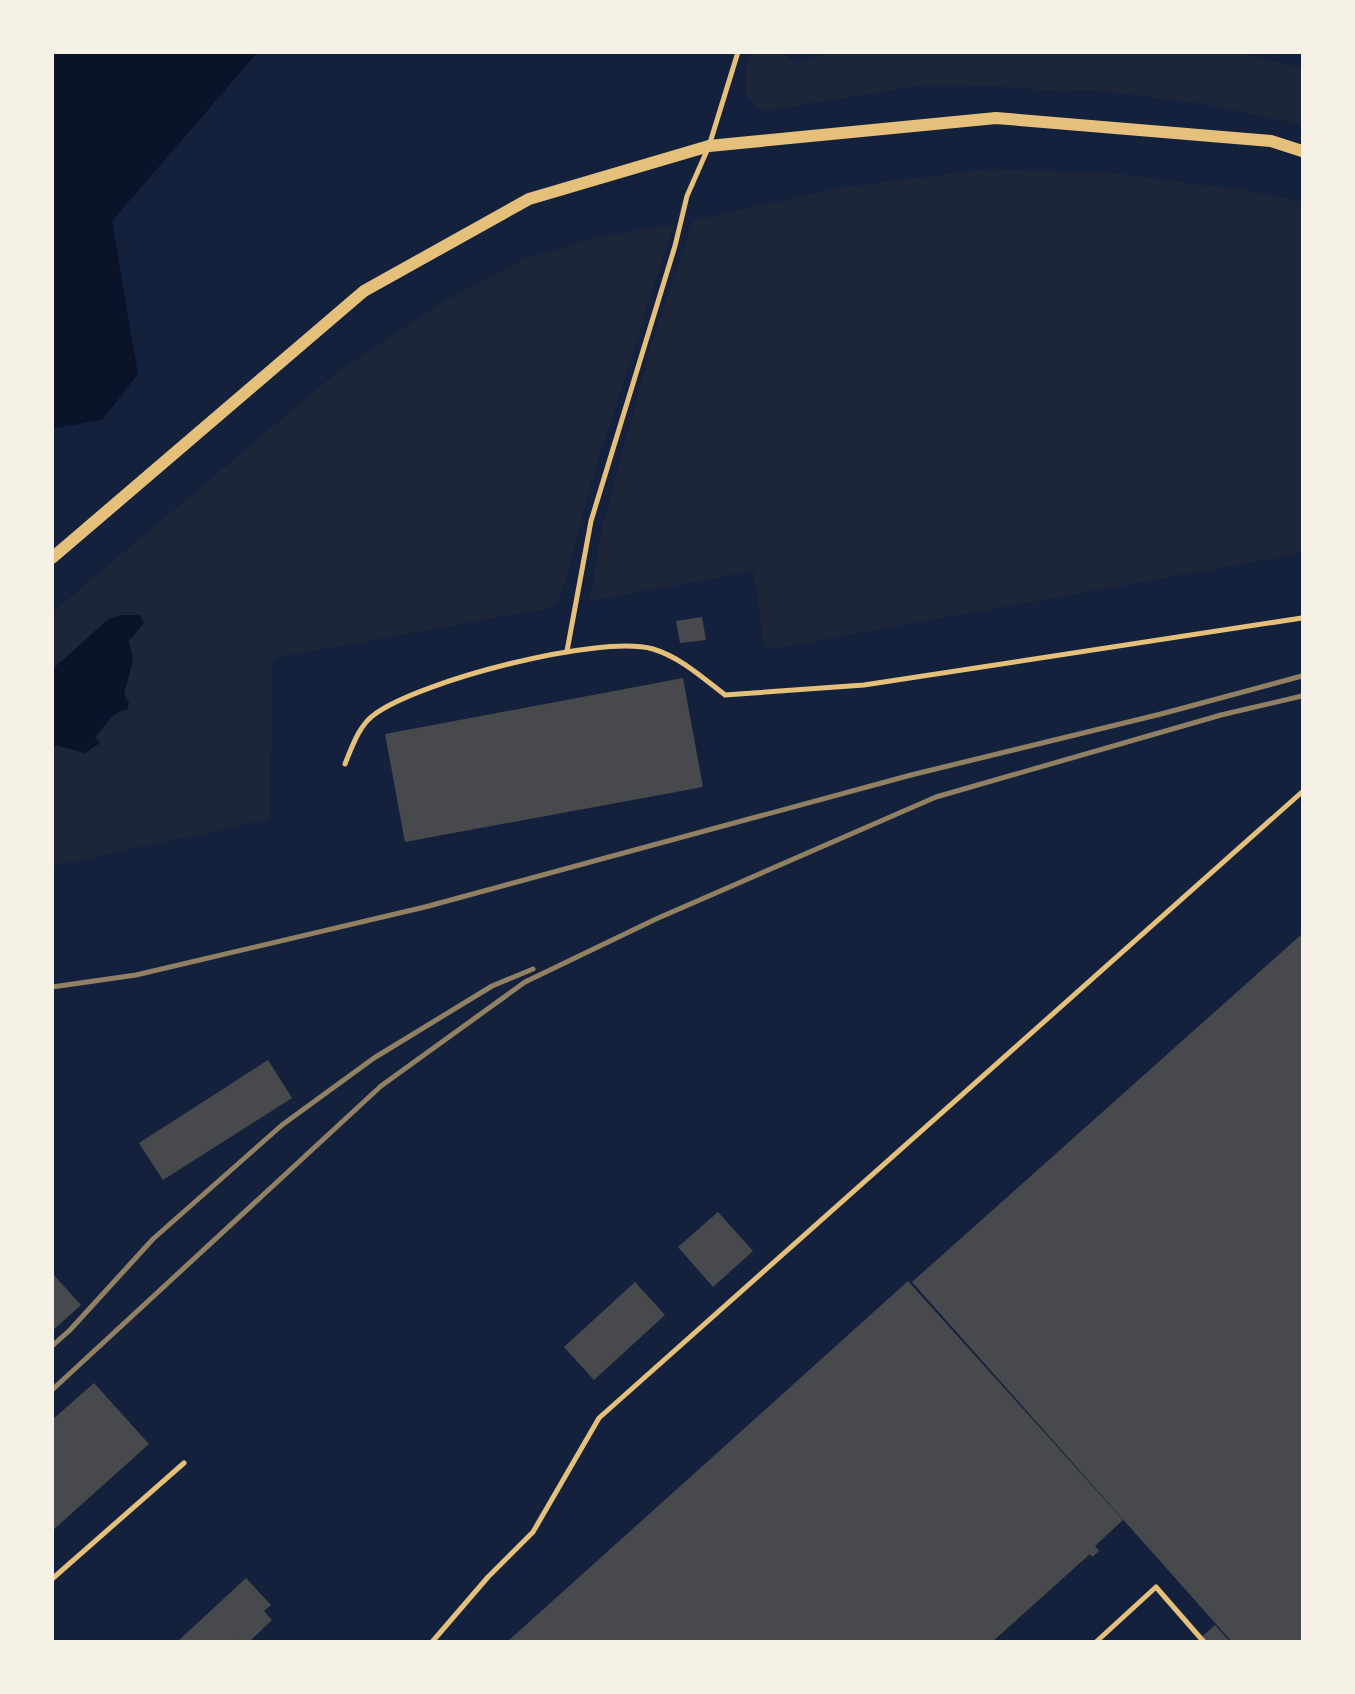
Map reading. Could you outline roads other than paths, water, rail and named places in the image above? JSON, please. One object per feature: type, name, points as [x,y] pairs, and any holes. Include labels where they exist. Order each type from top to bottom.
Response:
[{"type":"street","points":[[52,558],[364,291],[530,199],[709,146],[996,118],[1271,141],[1303,152]]},
{"type":"lane","points":[[567,651],[591,521],[675,246],[687,197],[709,146],[738,52]]},
{"type":"lane","points":[[345,764],[356,738],[373,715],[410,694],[460,678],[567,651],[619,646],[652,649],[682,662],[725,695],[864,685],[1303,618]]},
{"type":"lane","points":[[432,1642],[488,1577],[533,1532],[599,1418],[1303,792]]},
{"type":"lane","points":[[52,1579],[184,1463]]},
{"type":"lane","points":[[1096,1642],[1156,1587],[1204,1642]]},
{"type":"railway","points":[[52,987],[136,975],[425,907],[911,775],[1161,714],[1302,676]]},
{"type":"railway","points":[[52,1390],[381,1086],[525,982],[656,919],[936,797],[1221,715],[1302,696]]},
{"type":"railway","points":[[52,1346],[70,1330],[153,1239],[282,1125],[374,1058],[492,986],[533,969]]}]
